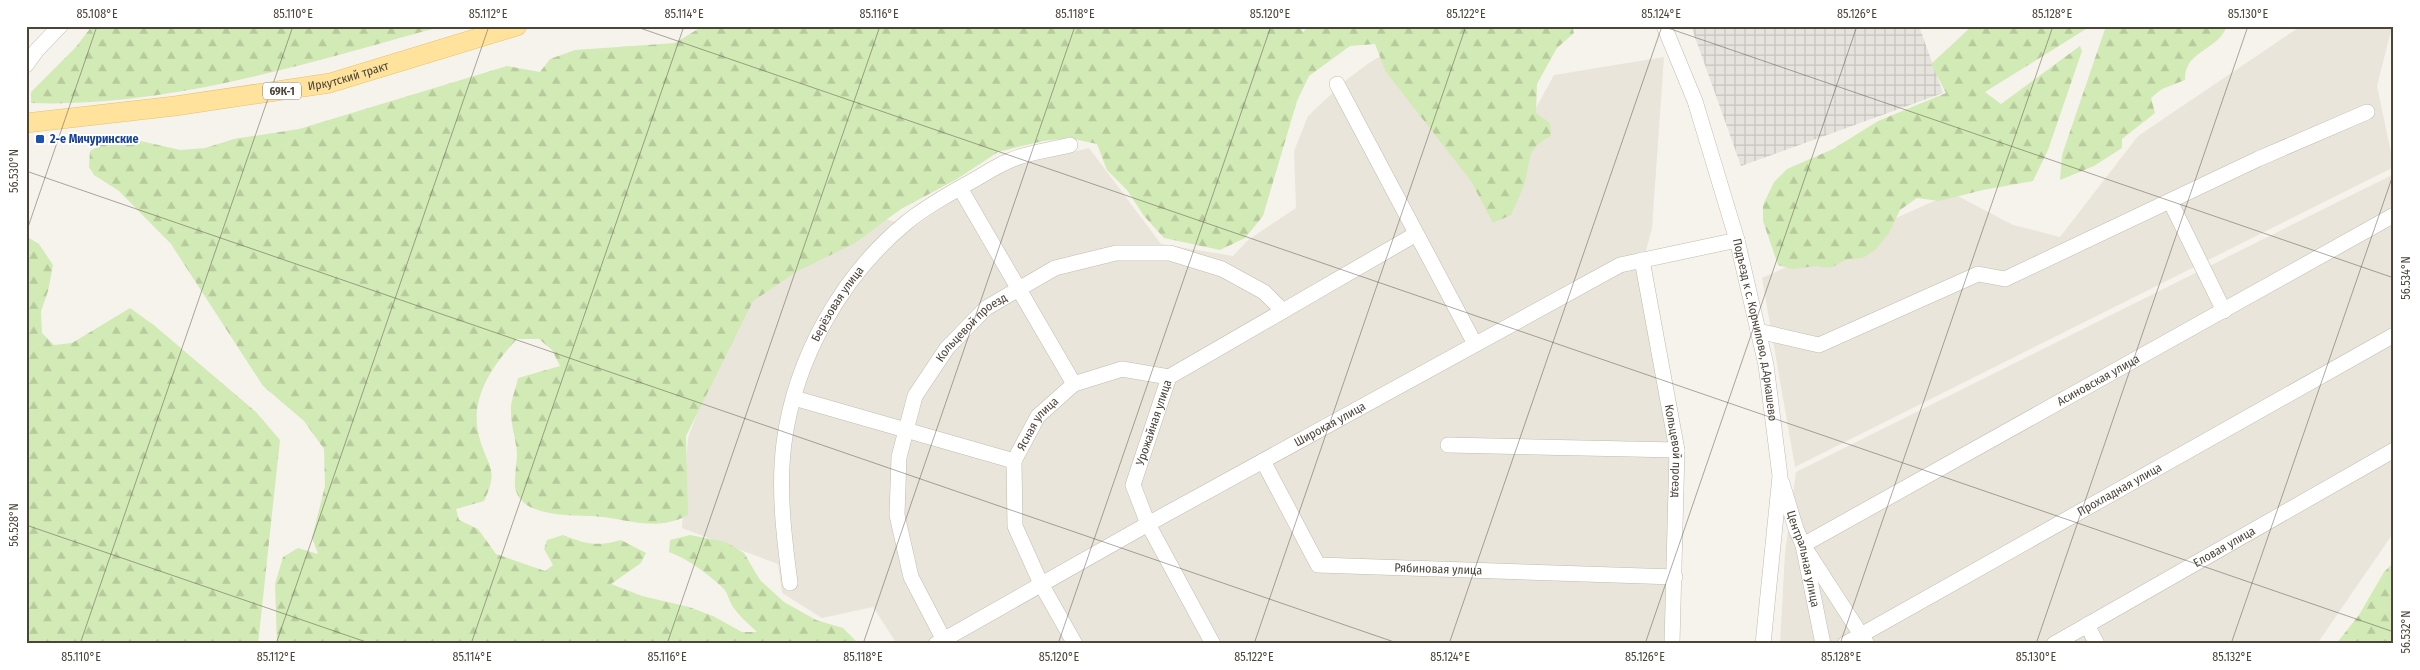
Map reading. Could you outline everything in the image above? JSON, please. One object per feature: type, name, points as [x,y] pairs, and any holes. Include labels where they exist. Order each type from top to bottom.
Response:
[{"type":"main road","name":"Иркутский тракт","points":[[26,123],[175,106],[330,83],[517,26]]},
{"type":"street","points":[[26,65],[37,50],[60,26]]},
{"type":"street","name":"Подъезд к с. Корнилово, д.Аркашево","points":[[1664,26],[1695,101],[1737,240],[1766,365],[1780,476],[1763,644]]},
{"type":"street","points":[[1337,84],[1475,344]]},
{"type":"street","points":[[1758,331],[1819,345],[1978,274],[2005,279],[2258,159],[2367,112]]},
{"type":"street","name":"Берёзовая улица","points":[[790,583],[784,529],[782,485],[784,442],[794,398],[809,350],[835,304],[866,262],[907,222],[960,188],[1011,159],[1070,145]]},
{"type":"street","points":[[960,188],[1074,384]]},
{"type":"street","points":[[2170,201],[2224,311]]},
{"type":"street","name":"Асиновская улица","points":[[1803,545],[2394,215]]},
{"type":"street","name":"Урожайная улица","points":[[1213,644],[1148,524],[1133,485],[1169,377],[1416,234]]},
{"type":"street","name":"Широкая улица","points":[[942,642],[1148,524],[1620,264],[1737,240]]},
{"type":"street","name":"Кольцевой проезд","points":[[942,642],[911,577],[898,515],[899,457],[915,396],[947,348],[986,308],[1055,268],[1116,253],[1170,253],[1222,269],[1264,292],[1283,311]]},
{"type":"street","name":"Кольцевой проезд","points":[[1642,260],[1677,450],[1672,644]]},
{"type":"street","name":"Прохладная улица","points":[[1845,644],[1865,639],[2394,335]]},
{"type":"street","name":"Ясная улица","points":[[1075,644],[1041,584],[1015,526],[1014,461],[1038,416],[1074,384],[1122,369],[1169,377]]},
{"type":"street","points":[[794,398],[1014,461]]},
{"type":"street","points":[[1448,445],[1677,450]]},
{"type":"street","name":"Еловая улица","points":[[2054,644],[2394,450]]},
{"type":"street","name":"Рябиновая улица","points":[[1263,461],[1318,565],[1675,577]]},
{"type":"street","name":"Центральная улица","points":[[1780,476],[1796,529],[1803,545],[1823,644]]},
{"type":"street","points":[[1803,545],[1865,639]]},
{"type":"street","points":[[2087,625],[2097,644]]},
{"type":"shaded area","points":[[1691,26],[1919,26],[1943,93],[1741,166]]},
{"type":"shaded area","points":[[2301,26],[2392,27],[2377,86],[2394,167],[1795,467],[1762,278],[1952,193],[2013,225],[2060,237],[2138,136]]},
{"type":"shaded area","points":[[1394,48],[1491,190],[1554,75],[1664,57],[1652,228],[1639,277],[1671,444],[1666,644],[897,644],[873,607],[822,618],[782,593],[778,564],[682,528],[688,438],[739,300],[845,208],[914,227],[976,185],[1018,165],[1089,148],[1161,244],[1233,256],[1248,240],[1296,208],[1294,151],[1308,116],[1345,81],[1369,63]]},
{"type":"shaded area","points":[[2394,174],[2394,532],[2317,644],[1780,644],[1785,553],[1796,472]]},
{"type":"green space","points":[[92,26],[444,26],[291,68],[188,90],[136,98],[83,103],[31,103],[31,92],[76,47]]},
{"type":"green space","points":[[703,26],[1299,26],[1303,32],[1309,26],[1572,26],[1574,33],[1557,48],[1537,84],[1536,113],[1550,123],[1551,136],[1538,145],[1531,153],[1525,183],[1511,215],[1493,223],[1471,181],[1386,72],[1375,44],[1350,46],[1309,76],[1297,101],[1263,216],[1245,238],[1220,250],[1164,238],[1144,216],[1127,190],[1107,170],[1097,144],[1069,138],[1043,141],[998,152],[957,179],[901,209],[855,243],[798,271],[753,301],[686,436],[688,515],[677,520],[666,523],[646,524],[603,517],[554,514],[530,507],[521,500],[515,488],[517,453],[511,412],[512,399],[518,378],[560,366],[552,350],[539,339],[517,339],[508,349],[485,383],[477,408],[479,436],[492,474],[489,490],[484,501],[456,509],[459,520],[478,529],[496,554],[545,571],[553,565],[544,549],[547,540],[563,535],[591,544],[621,540],[646,553],[641,563],[611,584],[642,596],[689,607],[713,616],[742,632],[757,632],[736,611],[724,589],[718,583],[691,563],[669,552],[670,540],[690,535],[726,542],[744,553],[760,580],[784,602],[816,620],[843,628],[859,644],[277,644],[275,584],[283,557],[298,548],[318,554],[312,538],[325,486],[324,449],[304,421],[263,386],[171,244],[119,191],[94,175],[89,167],[90,151],[108,141],[132,139],[180,150],[205,148],[234,139],[299,129],[507,66],[540,72],[550,59],[575,50],[675,43]]},
{"type":"green space","points":[[1972,26],[2087,26],[2086,29],[1985,92],[2001,104],[2080,46],[2082,51],[2048,150],[2033,181],[1983,190],[1939,201],[1917,198],[1900,210],[1889,233],[1875,250],[1863,258],[1848,259],[1830,268],[1816,266],[1792,269],[1778,265],[1763,221],[1763,205],[1774,182],[1787,169],[1833,149],[1878,121],[1946,93],[1931,64]]},
{"type":"green space","points":[[2106,26],[2227,26],[2216,41],[2190,63],[2186,70],[2185,80],[2162,89],[2151,98],[2155,113],[2122,139],[2122,148],[2094,166],[2060,180],[2062,155]]},
{"type":"green space","points":[[26,236],[39,244],[53,265],[48,291],[41,311],[42,333],[54,345],[72,343],[130,308],[155,326],[256,412],[280,440],[258,644],[27,644]]},
{"type":"green space","points":[[2394,562],[2394,644],[2336,644],[2359,615],[2384,572]]},
{"type":"place","name":"2-е Мичуринские","points":[[40,139]]}]
